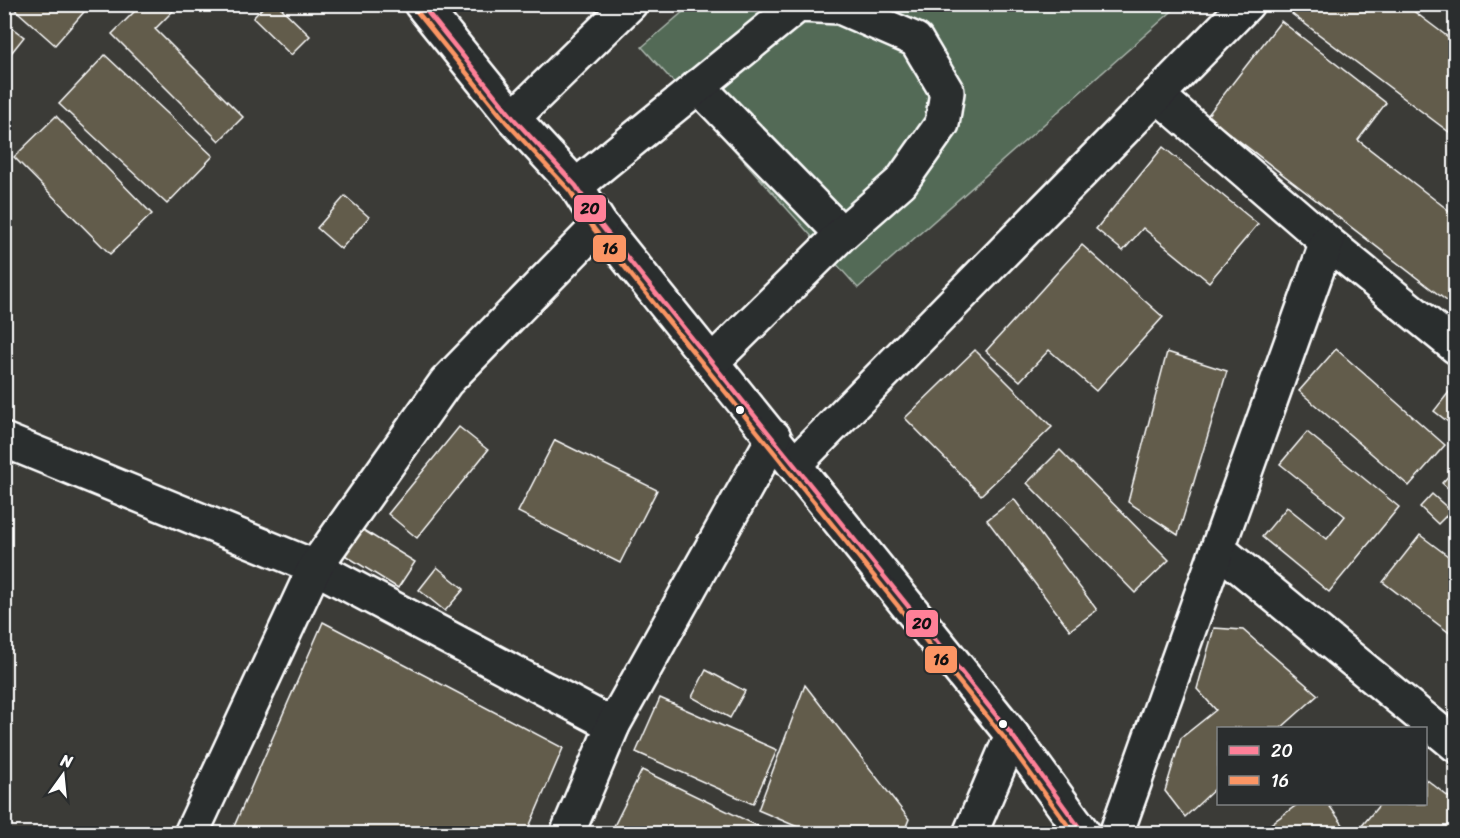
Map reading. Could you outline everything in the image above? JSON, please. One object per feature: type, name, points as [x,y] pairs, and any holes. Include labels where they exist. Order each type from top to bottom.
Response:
[{"type":"street","points":[[421,4],[513,118],[576,186],[600,224],[1012,735],[1084,834]]},
{"type":"street","points":[[513,118],[630,4]]},
{"type":"street","points":[[795,464],[1247,4]]},
{"type":"street","points":[[576,186],[798,5],[840,7],[916,40],[946,92],[942,124],[901,182],[842,234],[712,362]]},
{"type":"street","points":[[698,86],[842,234]]},
{"type":"street","points":[[1157,95],[1327,242],[1455,347]]},
{"type":"street","points":[[191,834],[315,567],[446,382],[600,224]]},
{"type":"street","points":[[1116,834],[1327,242]]},
{"type":"street","points":[[567,834],[613,725],[774,437]]},
{"type":"street","points":[[4,441],[315,567],[613,725]]},
{"type":"street","points":[[1218,549],[1455,745]]},
{"type":"street","points":[[970,834],[1012,735]]},
{"type":"green space","points":[[691,5],[1179,5],[858,288],[642,47]]},
{"type":"building","points":[[9,4],[91,4],[55,45]]},
{"type":"building","points":[[142,4],[178,6],[155,29],[243,117],[219,141],[112,34]]},
{"type":"building","points":[[266,4],[277,4],[310,36],[291,55],[253,18]]},
{"type":"building","points":[[1299,4],[1404,4],[1456,43],[1456,124],[1449,132],[1292,14]]},
{"type":"building","points":[[1281,21],[1386,103],[1358,140],[1456,216],[1456,308],[1207,116]]},
{"type":"building","points":[[4,22],[24,37],[4,62]]},
{"type":"building","points":[[105,55],[213,156],[167,204],[59,104]]},
{"type":"building","points":[[56,116],[152,214],[110,254],[14,157]]},
{"type":"building","points":[[1163,147],[1258,224],[1209,282],[1143,228],[1123,251],[1096,229]]},
{"type":"building","points":[[345,196],[369,217],[341,249],[317,228]]},
{"type":"building","points":[[1082,245],[1163,317],[1096,391],[1049,350],[1020,381],[986,351]]},
{"type":"building","points":[[1336,349],[1445,445],[1409,486],[1299,391]]},
{"type":"building","points":[[975,350],[1052,427],[981,495],[905,418]]},
{"type":"building","points":[[1167,352],[1227,371],[1178,535],[1128,502]]},
{"type":"building","points":[[1449,392],[1456,398],[1456,428],[1434,411]]},
{"type":"building","points":[[459,427],[488,450],[417,538],[388,514]]},
{"type":"building","points":[[1307,432],[1399,507],[1329,592],[1262,537],[1287,507],[1327,539],[1345,516],[1280,464]]},
{"type":"building","points":[[555,440],[657,490],[620,563],[518,512]]},
{"type":"building","points":[[1060,450],[1169,560],[1135,593],[1027,483]]},
{"type":"building","points":[[1456,468],[1456,495],[1442,483]]},
{"type":"building","points":[[1432,494],[1451,511],[1438,524],[1420,507]]},
{"type":"building","points":[[1014,499],[1097,610],[1070,630],[987,520]]},
{"type":"building","points":[[360,528],[415,562],[398,588],[343,554]]},
{"type":"building","points":[[1420,535],[1456,562],[1456,638],[1383,582]]},
{"type":"building","points":[[437,567],[464,589],[445,611],[419,590]]},
{"type":"building","points":[[323,622],[563,748],[526,834],[239,834],[232,831]]},
{"type":"building","points":[[1214,628],[1243,630],[1318,695],[1282,727],[1217,727],[1217,787],[1185,817],[1165,791],[1181,738],[1216,710],[1197,689]]},
{"type":"building","points":[[706,670],[745,691],[730,718],[692,697]]},
{"type":"building","points":[[805,685],[909,819],[903,834],[814,834],[758,810]]},
{"type":"building","points":[[660,698],[777,750],[753,804],[636,752]]},
{"type":"building","points":[[642,770],[762,828],[759,834],[610,834]]},
{"type":"building","points":[[1427,780],[1456,803],[1456,834],[1355,834],[1379,805],[1427,805]]},
{"type":"building","points":[[1297,805],[1329,805],[1344,826],[1334,834],[1257,834]]},
{"type":"transit line","name":"20","points":[[421,4],[513,118],[576,186],[600,224],[1012,735],[1084,834]]},
{"type":"transit line","name":"16","points":[[415,9],[507,123],[570,191],[594,229],[1006,740],[1074,834]]}]
